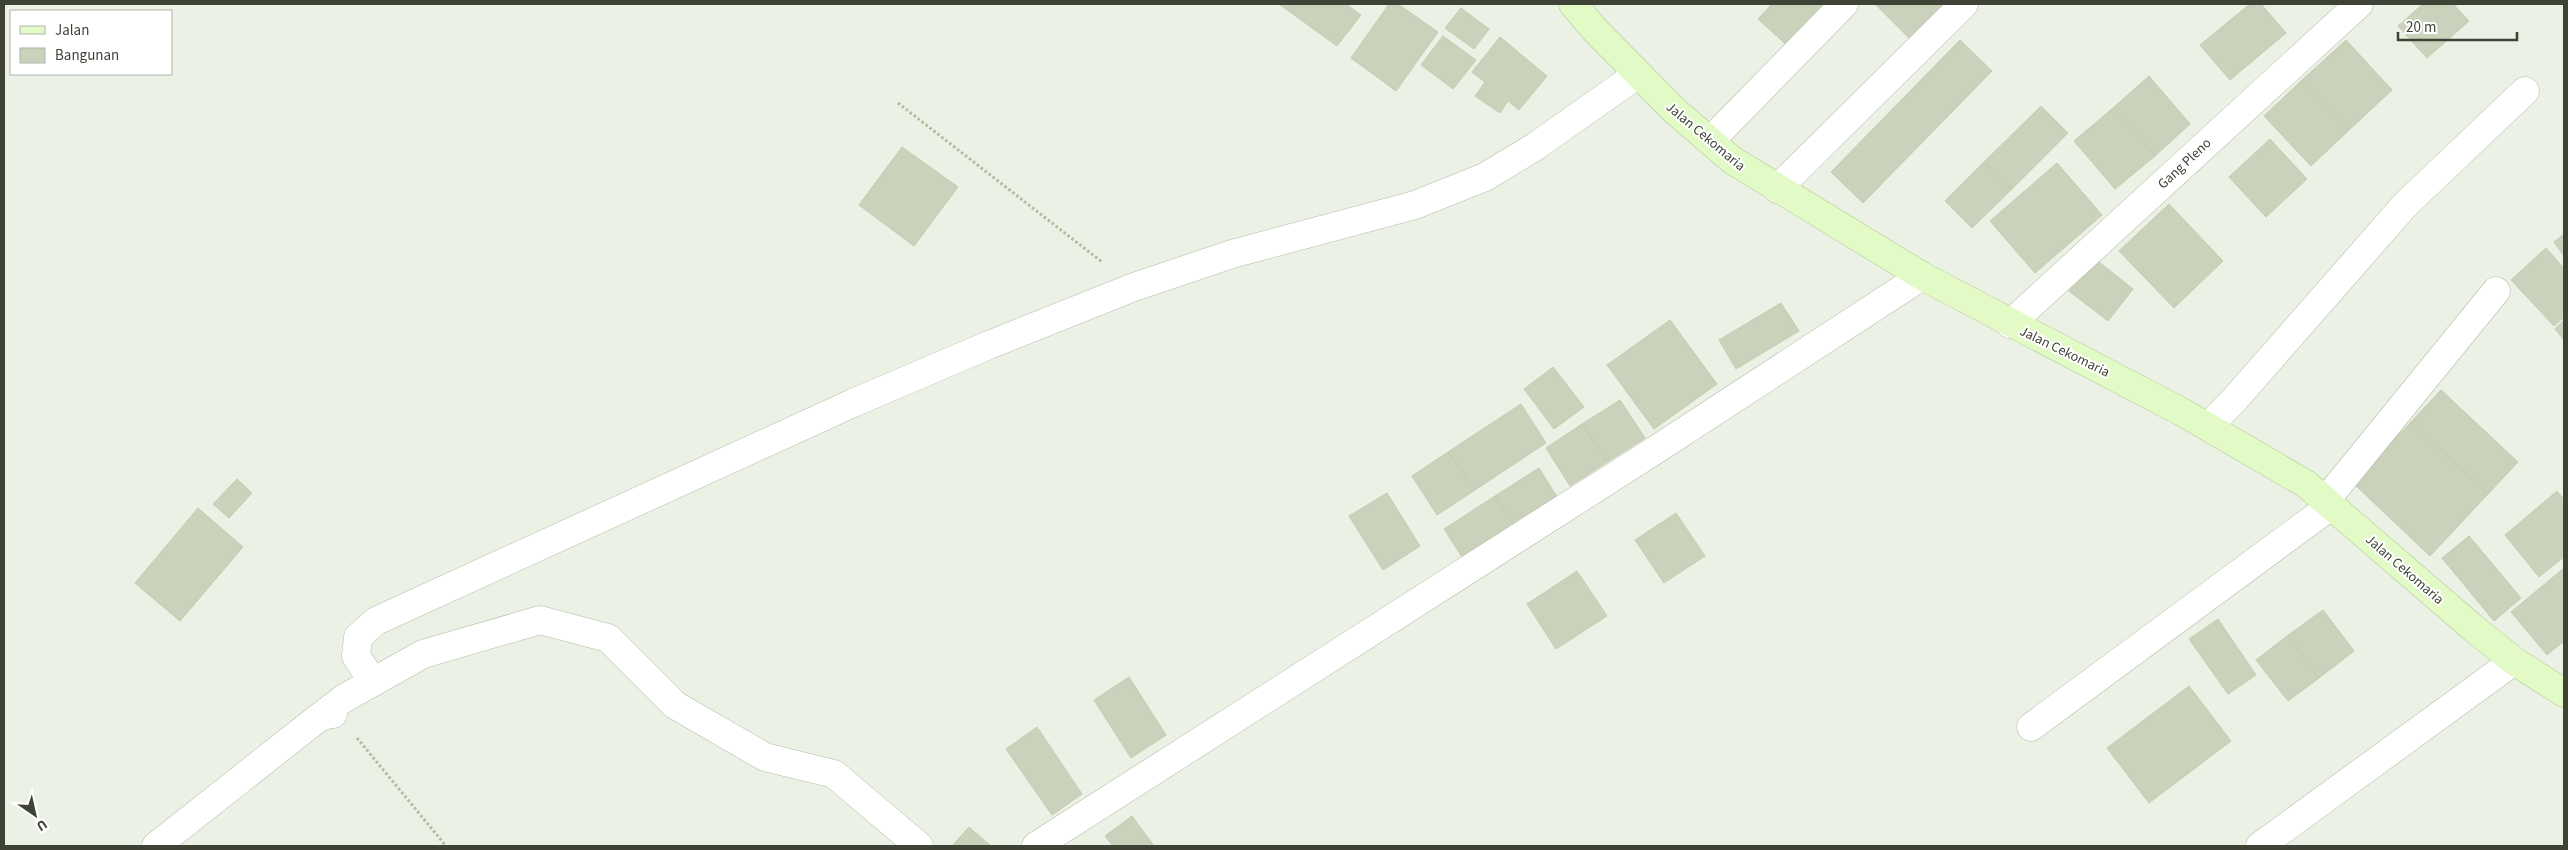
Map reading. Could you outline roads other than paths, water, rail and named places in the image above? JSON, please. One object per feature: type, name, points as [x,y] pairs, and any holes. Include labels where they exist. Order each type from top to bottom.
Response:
[{"type":"street","name":"Jalan Cekomaria","points":[[1573,4],[1596,31],[1675,112],[1732,160],[1777,190],[1922,276],[2010,324],[2109,373],[2208,427],[2306,484],[2472,627],[2514,660],[2564,693]]},
{"type":"street","points":[[1710,141],[1844,4]]},
{"type":"street","points":[[1777,190],[1964,4]]},
{"type":"street","name":"Gang Pleno","points":[[2010,324],[2359,4]]},
{"type":"street","points":[[373,682],[356,656],[358,637],[376,621],[853,403],[989,345],[1134,287],[1232,254],[1415,205],[1484,177],[1536,146],[1638,74]]},
{"type":"street","points":[[2208,427],[2235,399],[2404,205],[2525,91]]},
{"type":"street","points":[[1036,846],[1660,447],[1922,276]]},
{"type":"street","points":[[2031,727],[2329,502],[2496,291]]},
{"type":"street","points":[[156,846],[327,717],[343,699],[423,654],[540,620],[608,638],[674,705],[765,757],[834,774],[919,846]]},
{"type":"street","points":[[2260,846],[2514,660]]}]
